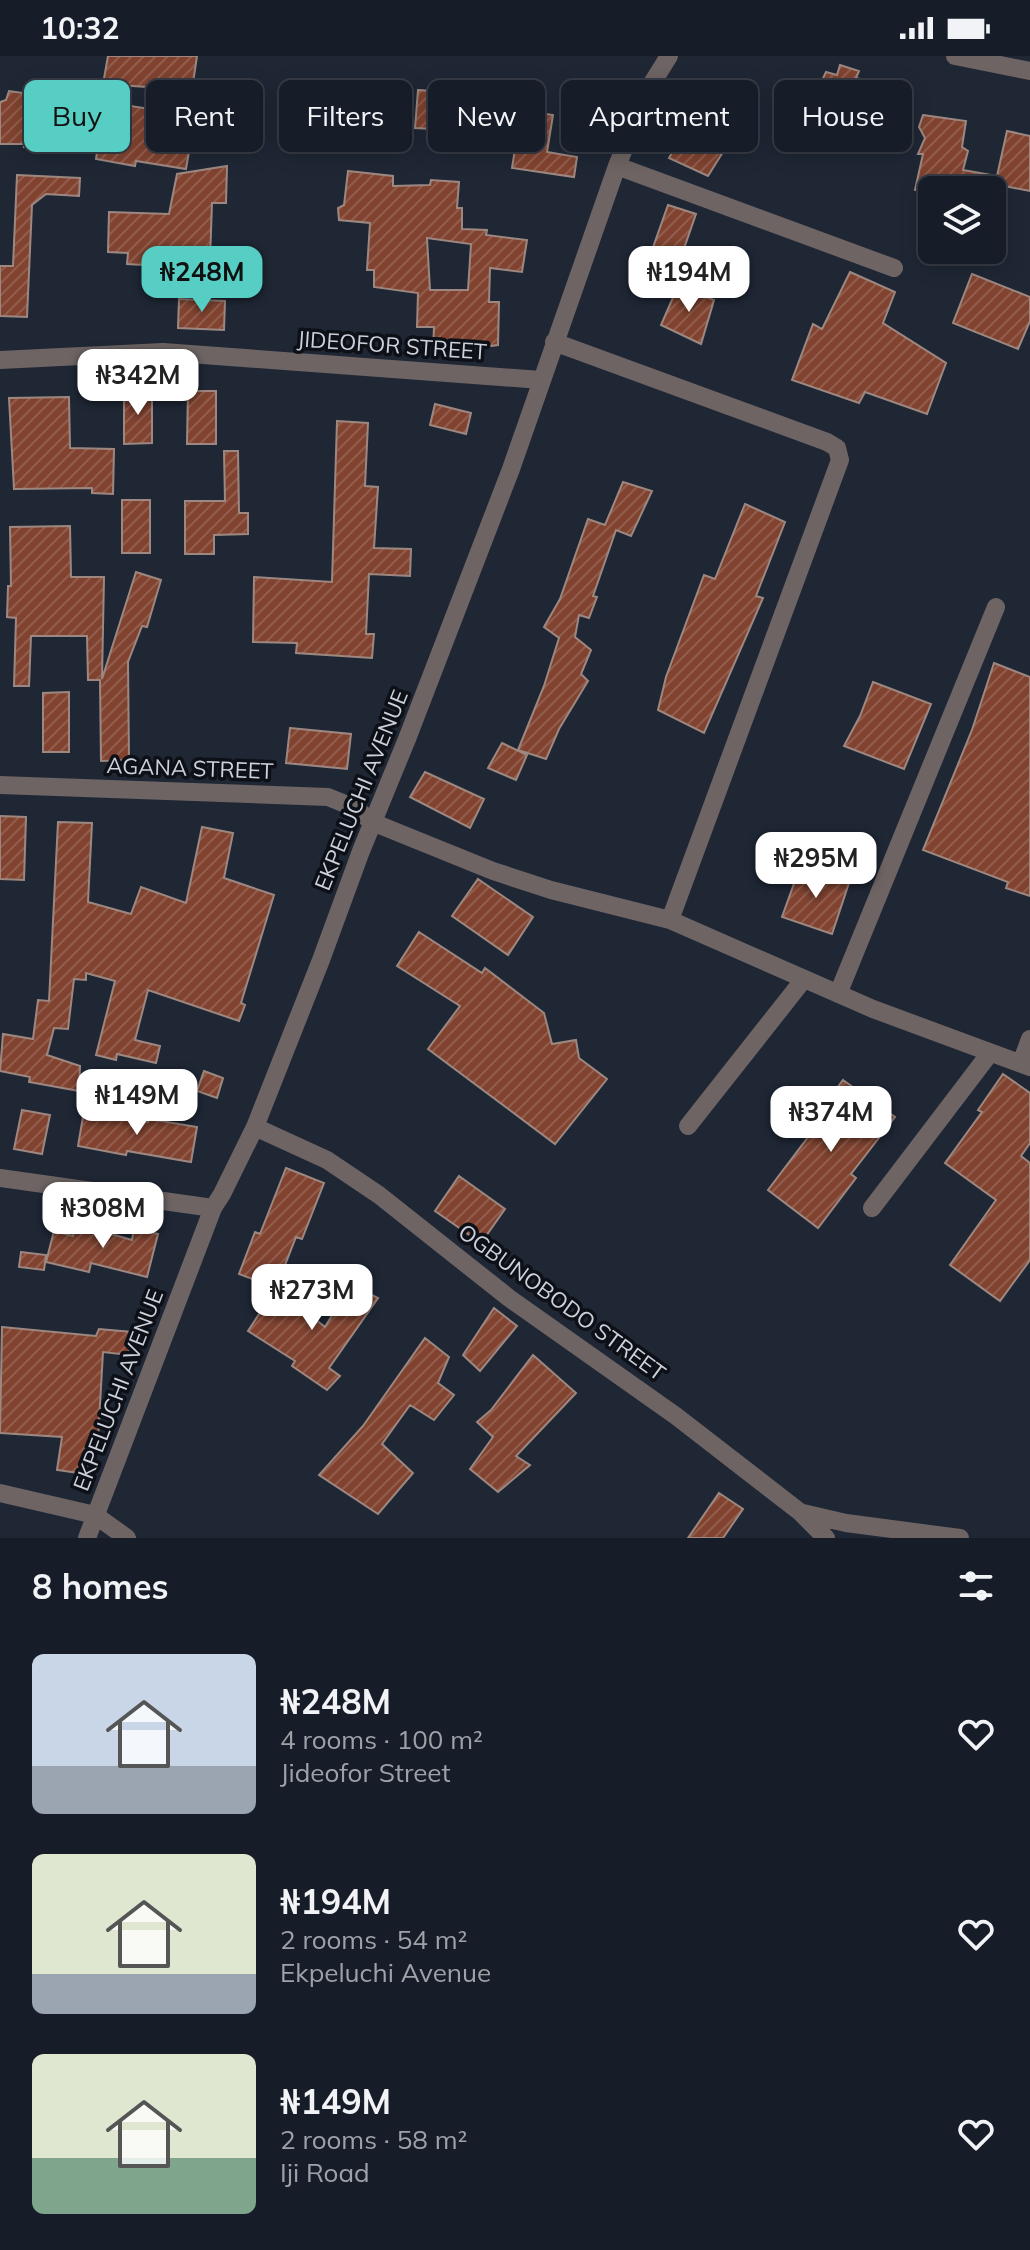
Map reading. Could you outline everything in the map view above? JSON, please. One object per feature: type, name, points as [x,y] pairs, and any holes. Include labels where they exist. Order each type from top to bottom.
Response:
[{"type":"street","name":"EKPELUCHI AVENUE","points":[[87,1538],[213,1208],[255,1127],[474,565],[617,166],[649,88],[669,56]]},
{"type":"street","points":[[955,56],[1030,71]]},
{"type":"street","points":[[617,166],[894,268]]},
{"type":"street","points":[[554,342],[827,442],[837,448],[840,460],[670,920]]},
{"type":"street","name":"JIDEOFOR STREET","points":[[0,360],[163,352],[541,380]]},
{"type":"street","points":[[838,994],[996,607]]},
{"type":"street","name":"AGANA STREET","points":[[0,785],[328,797],[355,808],[372,822]]},
{"type":"street","points":[[372,822],[508,876],[670,920],[838,994],[1025,1065],[1030,1039]]},
{"type":"street","points":[[688,1126],[804,979]]},
{"type":"street","points":[[872,1208],[990,1053]]},
{"type":"street","name":"OGBUNOBODO STREET","points":[[255,1127],[327,1160],[379,1195],[509,1298],[676,1416],[800,1512],[826,1538]]},
{"type":"street","points":[[0,1178],[213,1208]]},
{"type":"street","points":[[0,1493],[95,1515],[127,1538]]},
{"type":"street","points":[[800,1512],[846,1523],[960,1538]]},
{"type":"building","points":[[108,56],[197,56],[193,80],[146,80],[146,87],[130,86],[130,80],[104,80]]},
{"type":"building","points":[[840,65],[859,71],[856,78],[864,80],[822,80],[826,72],[837,75]]},
{"type":"building","points":[[418,90],[428,91],[428,129],[415,128]]},
{"type":"building","points":[[9,91],[24,93],[24,144],[0,144],[0,102],[6,100]]},
{"type":"building","points":[[130,106],[146,108],[146,152],[189,152],[186,169],[136,161],[135,166],[96,159],[97,152],[130,152]]},
{"type":"building","points":[[545,114],[553,115],[547,152],[577,157],[574,177],[512,168],[515,152],[545,152]]},
{"type":"building","points":[[923,115],[966,121],[962,147],[968,151],[963,170],[997,176],[918,176],[923,154],[918,154],[925,138],[919,127]]},
{"type":"building","points":[[1007,131],[1030,136],[1030,191],[1006,186],[1006,176],[997,176]]},
{"type":"building","points":[[672,152],[723,152],[708,176],[669,158]]},
{"type":"building","points":[[227,166],[226,203],[212,203],[210,260],[172,262],[173,256],[144,255],[143,265],[127,264],[128,253],[108,252],[109,212],[169,214],[177,174]]},
{"type":"building","points":[[348,171],[393,176],[393,186],[430,185],[431,180],[459,182],[457,208],[462,208],[462,229],[487,230],[486,235],[527,240],[522,272],[490,268],[489,302],[499,302],[498,345],[459,350],[433,349],[434,327],[417,327],[418,293],[374,287],[374,270],[367,270],[370,223],[339,220],[338,208],[344,205]],"holes":[[[427,238],[471,244],[468,290],[430,290]]]},
{"type":"building","points":[[17,175],[80,178],[79,196],[46,194],[32,205],[27,317],[0,316],[0,266],[13,266]]},
{"type":"building","points":[[668,205],[696,214],[673,280],[645,270]]},
{"type":"building","points":[[850,272],[895,292],[883,323],[946,363],[927,414],[865,392],[859,403],[792,380],[813,324],[822,329]]},
{"type":"building","points":[[972,274],[1030,297],[1030,321],[1018,349],[953,323]]},
{"type":"building","points":[[678,286],[714,300],[701,344],[661,325]]},
{"type":"building","points":[[179,299],[225,301],[224,330],[178,328]]},
{"type":"building","points":[[152,390],[152,443],[124,444],[124,391]]},
{"type":"building","points":[[188,391],[216,391],[216,444],[187,444]]},
{"type":"building","points":[[69,397],[70,448],[114,449],[113,494],[92,493],[92,488],[14,489],[9,398]]},
{"type":"building","points":[[435,404],[471,413],[466,434],[430,425]]},
{"type":"building","points":[[337,421],[368,423],[365,486],[378,487],[374,548],[411,549],[410,576],[369,574],[366,634],[374,634],[372,658],[296,653],[297,643],[253,642],[254,577],[332,582]]},
{"type":"building","points":[[224,451],[238,451],[239,513],[248,513],[248,534],[214,535],[214,554],[185,554],[185,501],[225,501]]},
{"type":"building","points":[[623,482],[652,491],[631,536],[616,530],[593,596],[597,597],[589,618],[579,615],[575,637],[591,650],[581,674],[588,681],[559,729],[546,759],[518,750],[544,686],[559,638],[544,627],[560,599],[588,519],[605,525]]},
{"type":"building","points":[[122,500],[150,500],[150,553],[122,553]]},
{"type":"building","points":[[745,504],[785,522],[756,596],[763,598],[704,733],[658,710],[666,677],[704,575],[715,579]]},
{"type":"building","points":[[70,526],[71,577],[104,577],[102,679],[136,572],[161,580],[147,627],[142,626],[128,662],[129,760],[101,761],[100,680],[88,680],[87,636],[31,636],[29,686],[14,686],[16,618],[7,617],[8,586],[11,586],[10,527]]},
{"type":"building","points":[[994,663],[1030,677],[1030,896],[1006,888],[1008,882],[923,850],[972,730]]},
{"type":"building","points":[[873,682],[931,704],[904,769],[844,746]]},
{"type":"building","points":[[69,692],[69,752],[43,752],[43,693]]},
{"type":"building","points":[[290,728],[351,734],[347,769],[286,763]]},
{"type":"building","points":[[502,743],[527,755],[516,780],[488,768]]},
{"type":"building","points":[[425,772],[484,799],[470,828],[410,797]]},
{"type":"building","points":[[0,816],[26,817],[24,880],[0,879]]},
{"type":"building","points":[[58,822],[92,823],[88,902],[131,914],[141,887],[186,903],[202,827],[233,833],[224,878],[274,895],[241,1003],[245,1005],[239,1021],[148,990],[135,1040],[160,1046],[156,1063],[117,1054],[116,1060],[96,1055],[115,981],[86,973],[86,980],[74,979],[68,1029],[54,1028],[47,1055],[80,1066],[79,1091],[29,1082],[30,1077],[0,1071],[3,1034],[33,1039],[38,1000],[49,1001]]},
{"type":"building","points":[[800,867],[849,883],[832,934],[782,917]]},
{"type":"building","points":[[478,879],[533,917],[508,955],[452,916]]},
{"type":"building","points":[[419,932],[482,973],[485,968],[544,1013],[552,1044],[576,1040],[579,1058],[607,1079],[555,1144],[428,1049],[460,1006],[397,966]]},
{"type":"building","points":[[204,1071],[223,1078],[217,1098],[197,1091]]},
{"type":"building","points":[[1003,1074],[1030,1093],[1030,1143],[1021,1156],[1030,1163],[1030,1260],[1000,1301],[950,1265],[996,1200],[945,1163],[982,1112],[978,1110]]},
{"type":"building","points":[[843,1080],[895,1117],[851,1174],[856,1178],[818,1228],[768,1190],[827,1112],[822,1109]]},
{"type":"building","points":[[22,1110],[50,1115],[42,1154],[14,1149]]},
{"type":"building","points":[[84,1111],[197,1127],[191,1162],[78,1146]]},
{"type":"building","points":[[286,1168],[324,1183],[302,1239],[296,1237],[276,1288],[239,1274],[255,1232],[260,1234]]},
{"type":"building","points":[[459,1176],[505,1209],[481,1243],[435,1211]]},
{"type":"building","points":[[76,1224],[132,1240],[134,1228],[158,1234],[147,1277],[91,1263],[89,1272],[46,1262],[54,1231],[73,1236]]},
{"type":"building","points":[[21,1252],[46,1255],[44,1270],[19,1267]]},
{"type":"building","points":[[351,1284],[378,1298],[329,1368],[340,1376],[327,1390],[292,1366],[295,1361],[248,1331],[276,1288],[325,1327]]},
{"type":"building","points":[[494,1308],[517,1326],[480,1371],[463,1355]]},
{"type":"building","points":[[2,1327],[96,1336],[99,1329],[132,1332],[129,1355],[103,1352],[98,1439],[91,1439],[86,1474],[57,1470],[62,1437],[0,1433]]},
{"type":"building","points":[[425,1338],[449,1357],[438,1383],[454,1395],[434,1420],[410,1405],[382,1444],[413,1473],[378,1514],[319,1475],[363,1426]]},
{"type":"building","points":[[533,1355],[576,1393],[516,1456],[530,1465],[498,1492],[470,1469],[493,1437],[477,1422],[491,1410]]},
{"type":"building","points":[[719,1493],[743,1509],[723,1538],[688,1538]]}]
